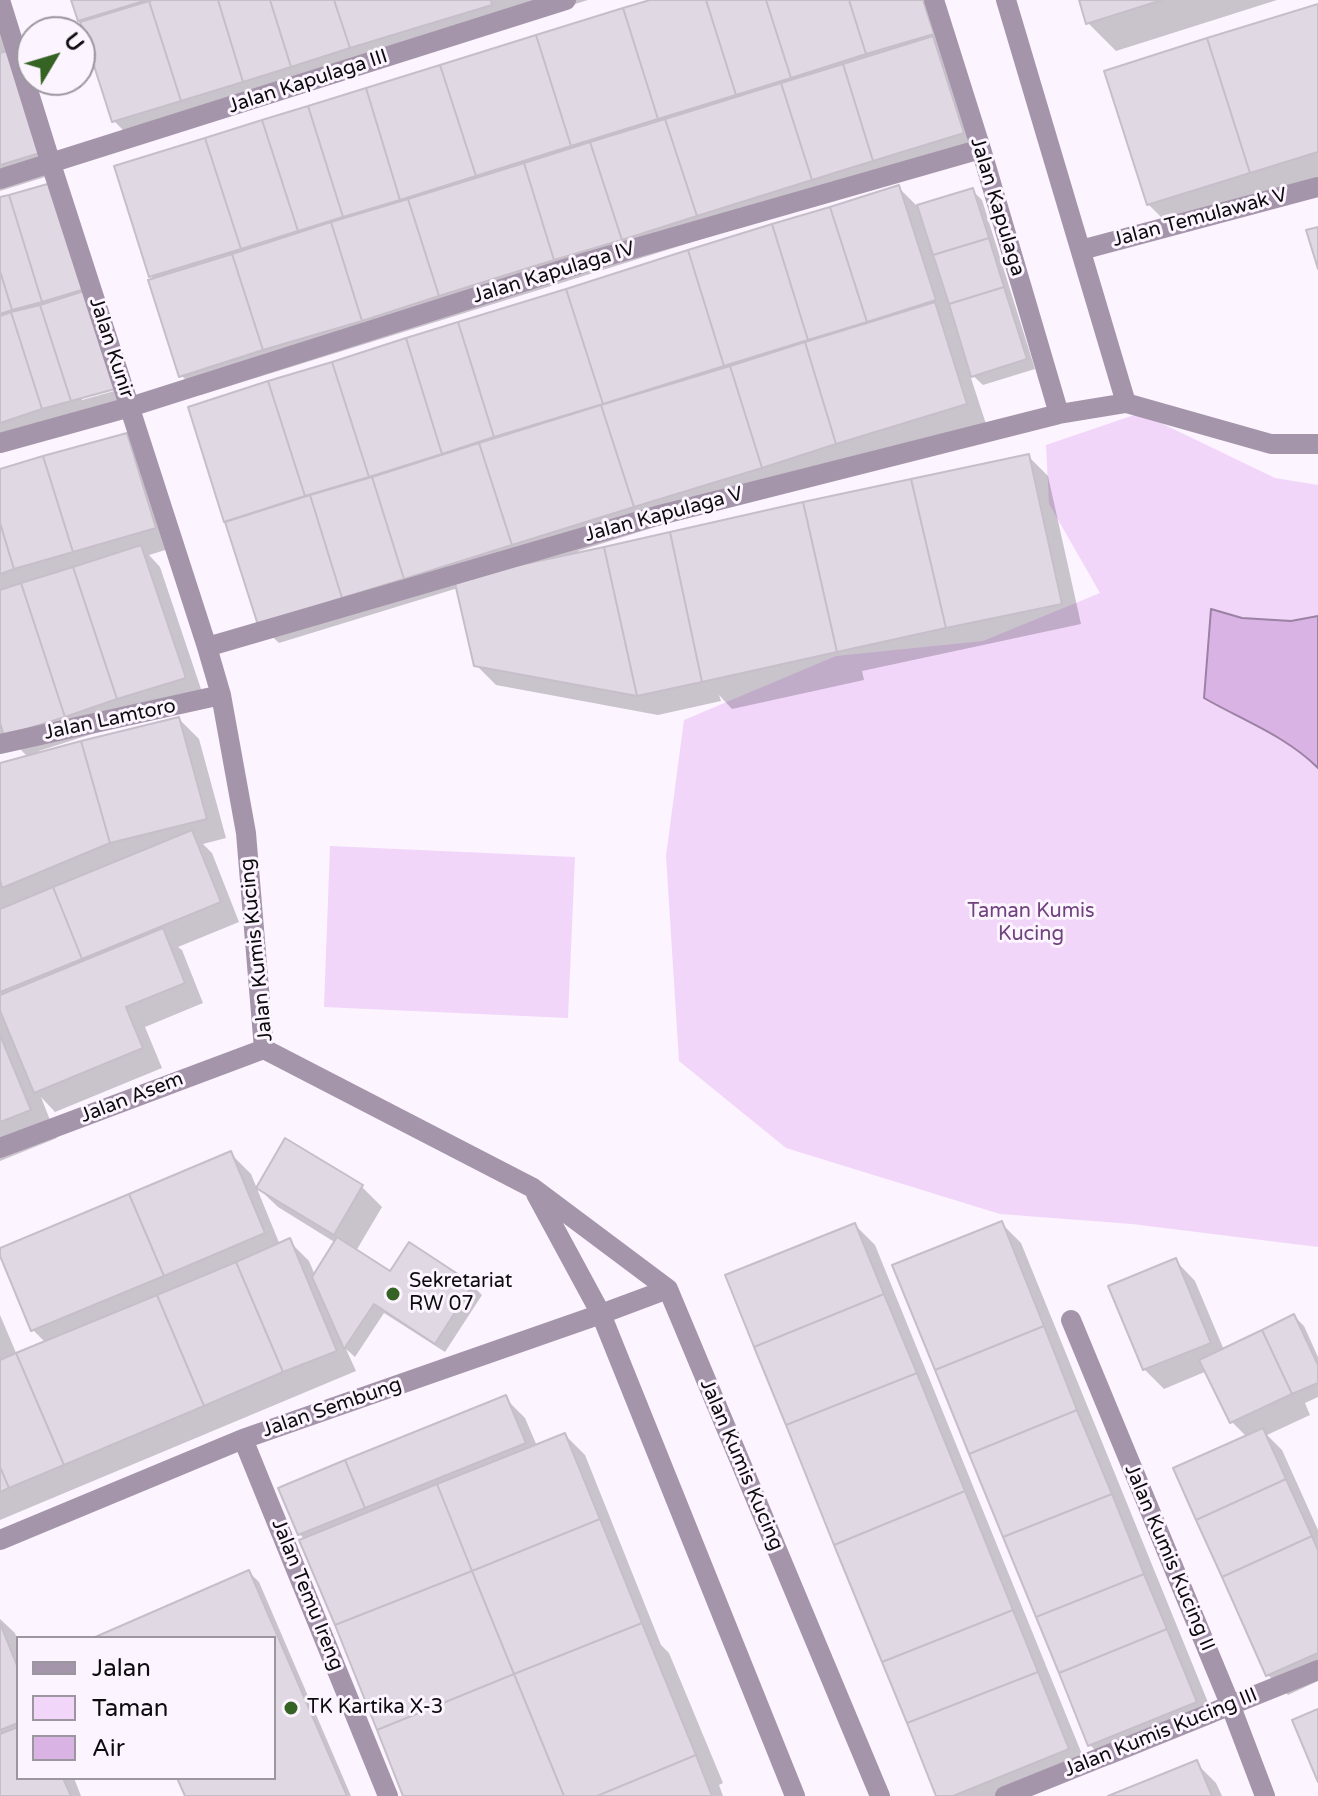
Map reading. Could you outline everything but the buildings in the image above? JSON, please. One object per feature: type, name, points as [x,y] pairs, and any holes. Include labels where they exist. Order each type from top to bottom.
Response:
[{"type":"street","name":"Jalan Kunir","points":[[0,0],[221,695]]},
{"type":"street","name":"Jalan Kapulaga III","points":[[0,179],[566,0]]},
{"type":"street","name":"Jalan Kapulaga","points":[[934,0],[1059,414]]},
{"type":"street","points":[[1006,0],[1126,403],[1271,444],[1318,444]]},
{"type":"street","name":"Jalan Kapulaga IV","points":[[0,443],[130,407],[583,263],[981,149]]},
{"type":"street","name":"Jalan Temulawak V","points":[[1081,250],[1318,187]]},
{"type":"street","name":"Jalan Kapulaga V","points":[[207,647],[656,516],[1059,414],[1126,403]]},
{"type":"street","name":"Jalan Lamtoro","points":[[0,744],[221,695]]},
{"type":"street","name":"Jalan Kumis Kucing","points":[[221,695],[246,833],[264,1049],[533,1188],[668,1289],[880,1796]]},
{"type":"street","name":"Jalan Asem","points":[[0,1148],[264,1049]]},
{"type":"street","points":[[533,1188],[601,1314],[795,1796]]},
{"type":"street","name":"Jalan Sembung","points":[[0,1540],[243,1439],[668,1289]]},
{"type":"street","name":"Jalan Kumis Kucing II","points":[[1071,1320],[1265,1796]]},
{"type":"street","name":"Jalan Temu Ireng","points":[[243,1439],[388,1796]]},
{"type":"street","name":"Jalan Kumis Kucing III","points":[[1005,1796],[1318,1670]]},
{"type":"green space","name":"Taman Kumis Kucing","points":[[1140,413],[1275,478],[1318,485],[1318,1247],[1132,1224],[1000,1214],[786,1148],[679,1061],[666,856],[684,720],[836,656],[983,641],[1100,593],[1049,504],[1046,445]]},
{"type":"green space","points":[[330,846],[575,857],[568,1018],[324,1007]]},
{"type":"water","points":[[1211,609],[1242,618],[1291,621],[1318,616],[1318,768],[1278,738],[1204,698]]},
{"type":"place","name":"Sekretariat RW 07","points":[[393,1294]]},
{"type":"place","name":"TK Kartika X-3","points":[[291,1708]]}]
